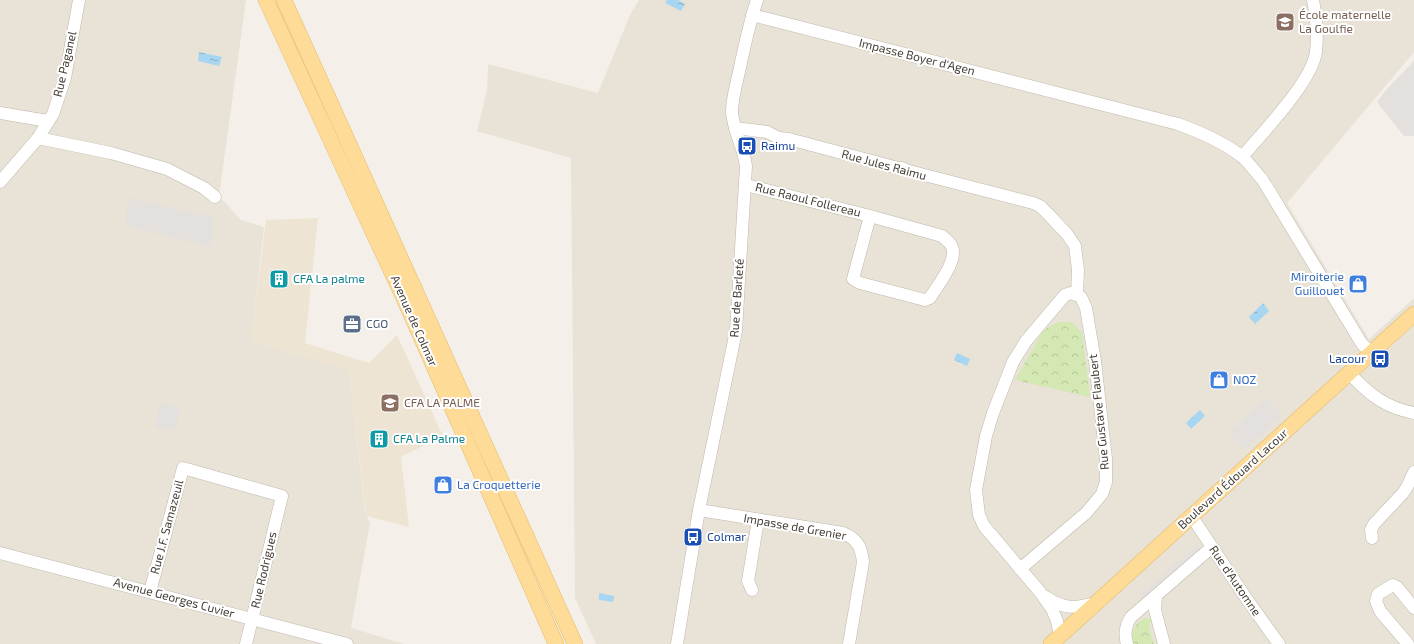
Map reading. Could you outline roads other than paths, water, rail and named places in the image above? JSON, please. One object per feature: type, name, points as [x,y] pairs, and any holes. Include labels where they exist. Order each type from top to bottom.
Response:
[{"type":"main road","name":"Avenue de Colmar","points":[[266,0],[402,294],[556,644]]},
{"type":"main road","name":"Avenue de Colmar","points":[[284,0],[575,644]]},
{"type":"main road","name":"Boulevard Édouard Lacour","points":[[1055,640],[1414,314]]},
{"type":"street","name":"Rue Paganel","points":[[0,182],[38,138],[53,114],[65,78],[79,0]]},
{"type":"street","name":"Rue de Barleté","points":[[677,644],[699,510],[736,331],[746,185],[745,158],[735,128],[732,113],[733,98],[752,15],[757,0]]},
{"type":"street","points":[[1242,157],[1294,95],[1307,75],[1316,52],[1316,16],[1313,0]]},
{"type":"street","name":"Impasse Boyer d'Agen","points":[[752,15],[1178,124],[1201,133],[1224,145],[1242,157],[1262,179],[1362,344],[1372,353]]},
{"type":"street","points":[[0,113],[48,121]]},
{"type":"street","name":"Rue Jules Raimu","points":[[735,128],[767,132],[779,138],[789,139],[902,168],[909,172],[1040,206],[1067,234],[1075,246],[1078,270],[1077,295]]},
{"type":"street","points":[[38,138],[110,152],[167,169],[204,188],[215,196]]},
{"type":"street","name":"Rue Raoul Follereau","points":[[746,185],[870,216],[942,236],[950,243],[954,253],[951,265],[930,298],[925,300],[860,283],[853,279],[870,216]]},
{"type":"street","points":[[1055,640],[1059,627],[1055,615],[1040,592],[984,526],[979,515],[976,490],[992,413],[1013,362],[1026,341],[1065,295],[1071,293],[1077,295]]},
{"type":"street","name":"Rue Gustave Flaubert","points":[[1020,569],[1086,513],[1102,494],[1106,482],[1106,459],[1095,361],[1086,308],[1081,297],[1077,295]]},
{"type":"street","points":[[1349,373],[1373,395],[1387,405],[1414,413]]},
{"type":"street","name":"Rue J.F. Samazeuil","points":[[150,592],[183,468],[282,496]]},
{"type":"street","points":[[1372,538],[1371,530],[1374,524],[1407,487],[1414,472]]},
{"type":"street","name":"Rue Rodrigues","points":[[246,644],[282,496]]},
{"type":"street","name":"Impasse de Grenier","points":[[699,510],[843,533],[856,540],[861,550],[863,562],[849,644]]},
{"type":"street","name":"Rue d'Automne","points":[[1192,517],[1259,617],[1279,644]]},
{"type":"street","points":[[752,590],[748,581],[758,520]]},
{"type":"street","points":[[1127,644],[1125,638],[1125,628],[1128,621],[1136,612],[1212,547]]},
{"type":"street","name":"Avenue Georges Cuvier","points":[[0,553],[347,644]]},
{"type":"street","points":[[1408,644],[1380,611],[1376,601],[1378,594],[1393,585],[1397,587],[1414,608]]},
{"type":"street","points":[[1040,592],[1056,604],[1069,608],[1096,603]]},
{"type":"street","points":[[1156,596],[1155,610],[1164,644]]},
{"type":"water","points":[[667,0],[678,0],[685,4],[681,11],[665,3]]},
{"type":"water","points":[[199,52],[222,57],[219,66],[198,61]]},
{"type":"water","points":[[1263,303],[1269,311],[1255,324],[1249,317]]},
{"type":"water","points":[[957,353],[970,359],[967,366],[954,360]]},
{"type":"water","points":[[1200,410],[1205,416],[1191,429],[1186,423]]},
{"type":"water","points":[[599,593],[614,596],[613,602],[599,600]]},
{"type":"place","name":"École maternelle La Goulfie","points":[[1285,22]]},
{"type":"place","name":"Raimu","points":[[747,146]]},
{"type":"place","name":"CFA La palme","points":[[279,279]]},
{"type":"place","name":"Miroiterie Guillouet","points":[[1358,284]]},
{"type":"place","name":"CGO","points":[[352,324]]},
{"type":"place","name":"Lacour","points":[[1380,359]]},
{"type":"place","name":"NOZ","points":[[1219,380]]},
{"type":"place","name":"CFA LA PALME","points":[[390,403]]},
{"type":"place","name":"CFA La Palme","points":[[379,439]]},
{"type":"place","name":"La Croquetterie","points":[[443,485]]},
{"type":"place","name":"Colmar","points":[[693,537]]}]
